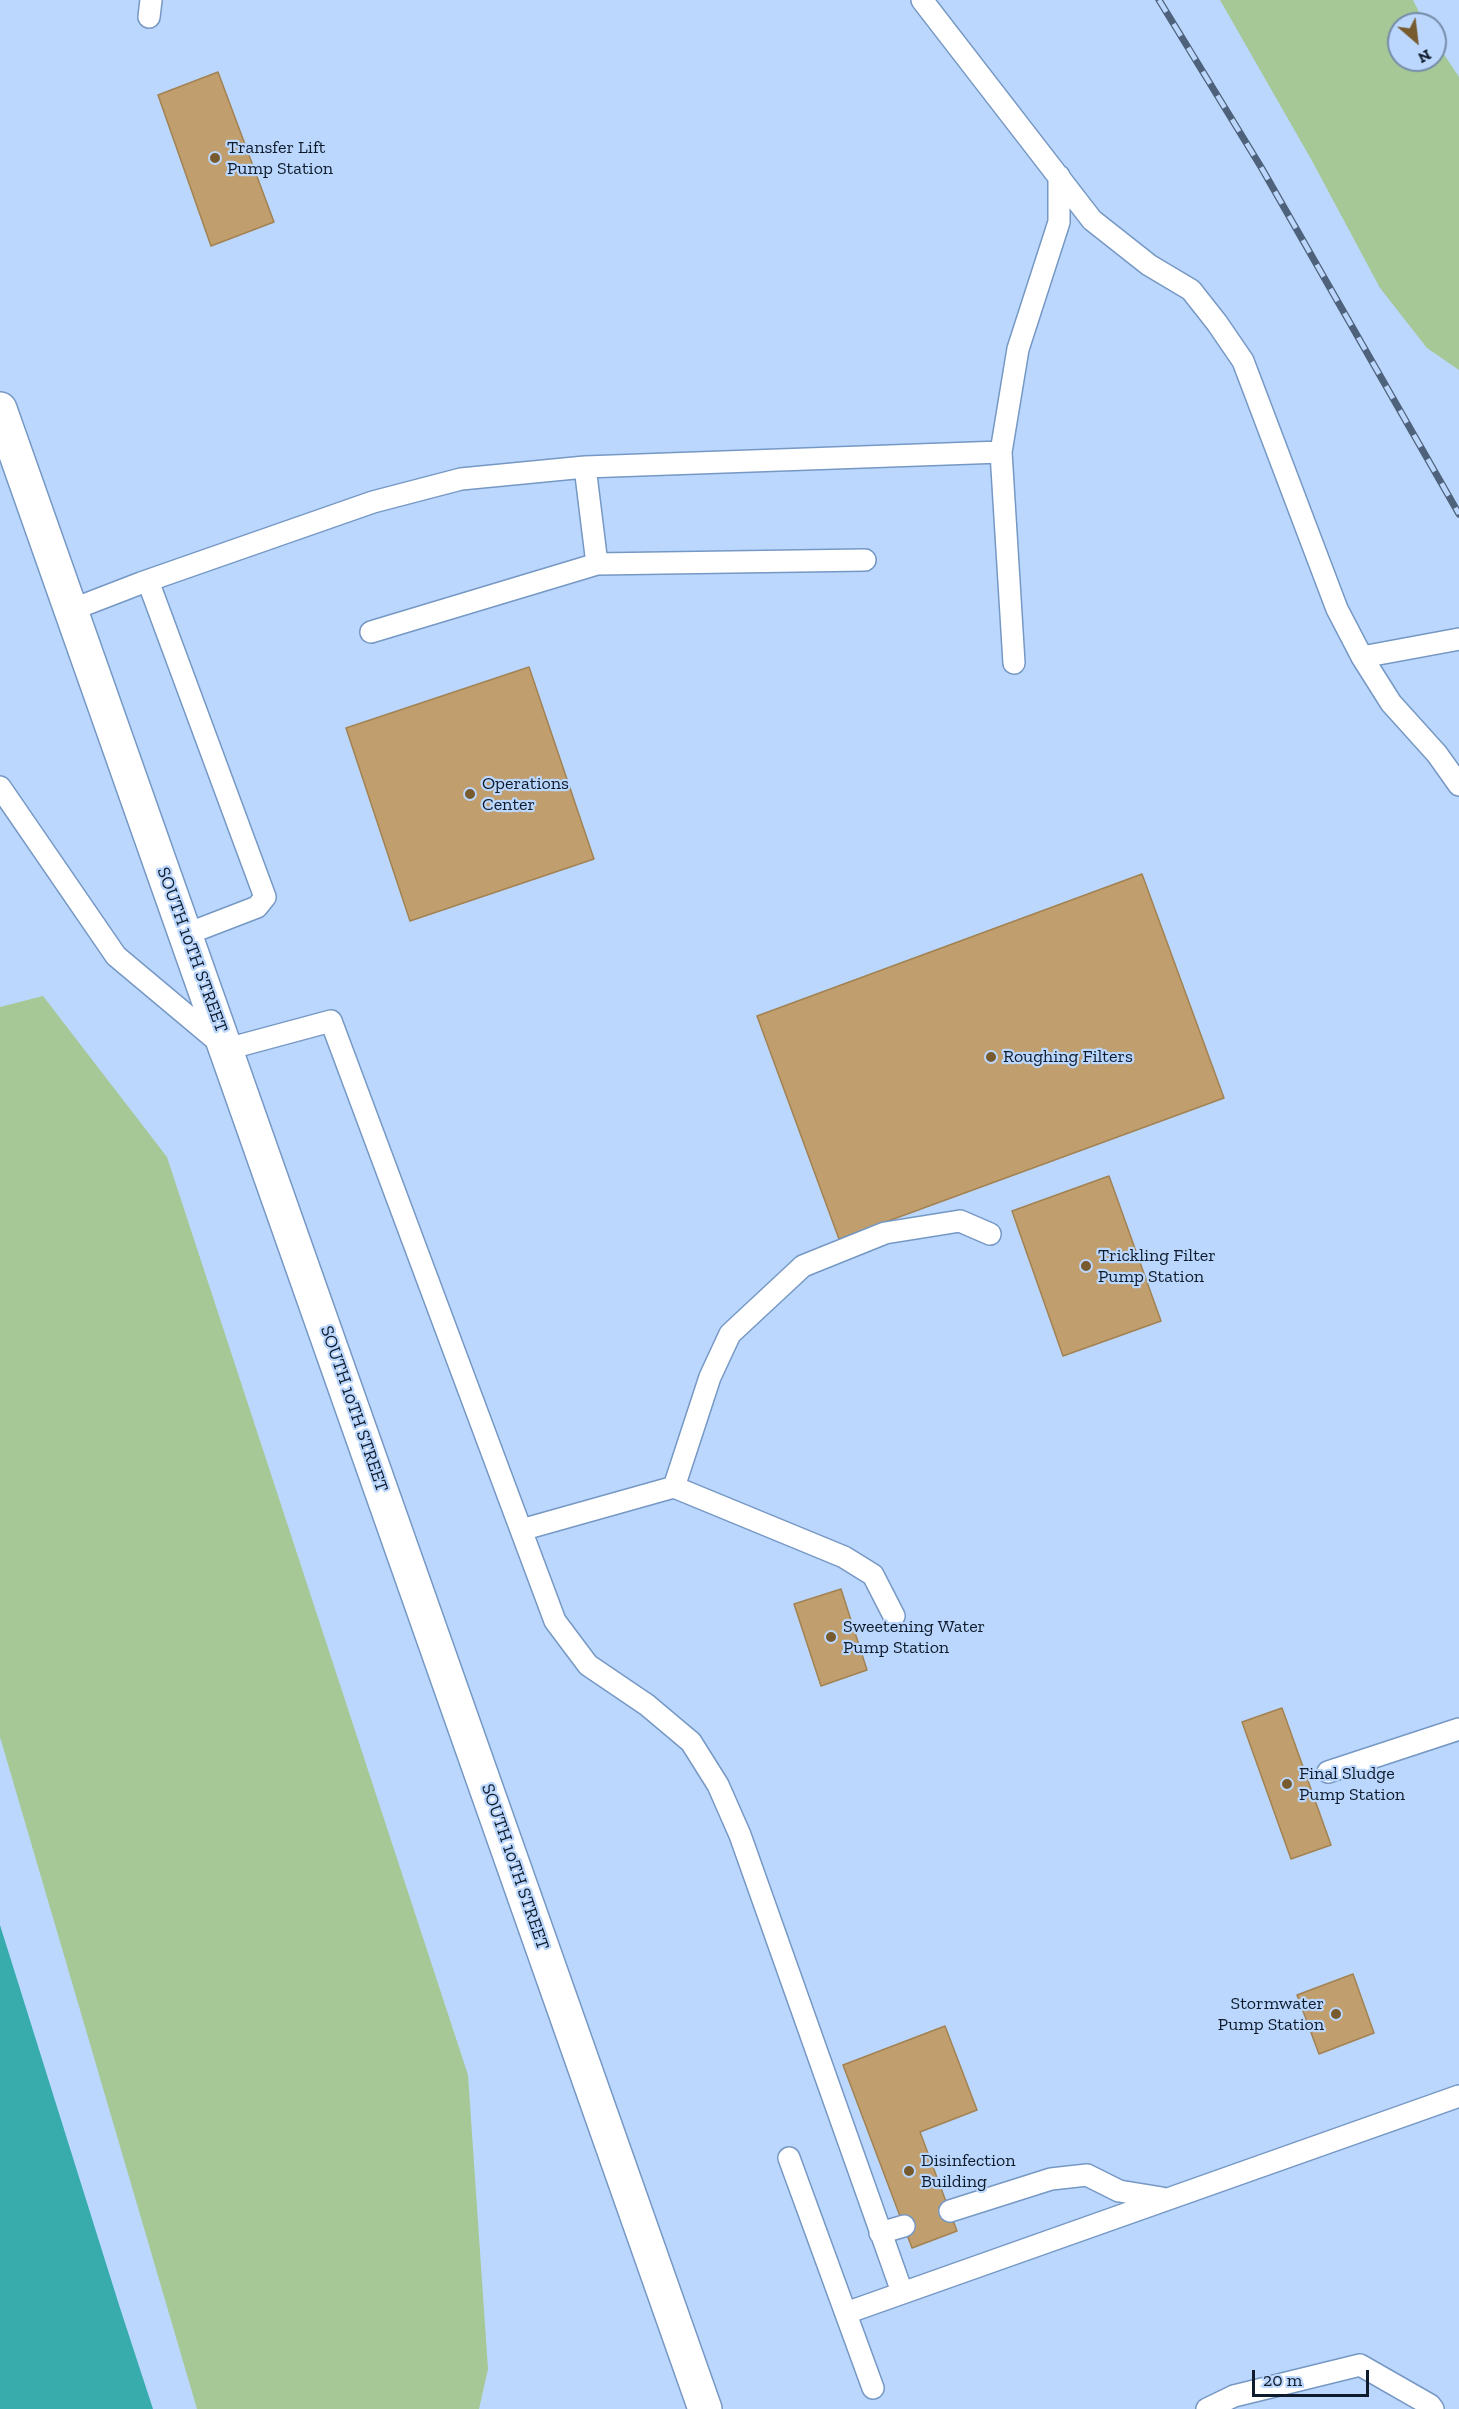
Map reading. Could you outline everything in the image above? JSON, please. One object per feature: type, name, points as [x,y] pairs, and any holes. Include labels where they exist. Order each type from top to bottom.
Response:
[{"type":"street","name":"SOUTH 10TH STREET","points":[[0,409],[187,934],[705,2409]]},
{"type":"lane","points":[[922,0],[1092,220],[1149,265],[1191,290],[1217,323],[1243,361],[1337,609],[1362,657],[1392,703],[1437,754],[1459,784]]},
{"type":"lane","points":[[1014,663],[1002,452],[1018,349],[1059,222],[1059,176]]},
{"type":"lane","points":[[71,610],[373,502],[461,479],[585,467],[1002,452]]},
{"type":"lane","points":[[585,467],[597,564]]},
{"type":"lane","points":[[371,632],[597,564],[865,560]]},
{"type":"lane","points":[[148,581],[265,897],[257,907],[187,934]]},
{"type":"lane","points":[[1362,657],[1459,639]]},
{"type":"lane","points":[[0,787],[116,956],[227,1049],[331,1021],[555,1621],[588,1665],[647,1705],[691,1742],[718,1785],[740,1834],[902,2292]]},
{"type":"lane","points":[[674,1487],[710,1377],[730,1334],[803,1266],[885,1233],[960,1221],[990,1234]]},
{"type":"lane","points":[[521,1530],[674,1487],[844,1557],[873,1575],[894,1616]]},
{"type":"lane","points":[[1328,1772],[1459,1729]]},
{"type":"lane","points":[[846,2313],[1459,2096]]},
{"type":"lane","points":[[789,2158],[873,2388]]},
{"type":"lane","points":[[950,2211],[1051,2180],[1087,2175],[1119,2191],[1166,2199]]},
{"type":"lane","points":[[880,2233],[904,2226]]},
{"type":"lane","points":[[1207,2409],[1234,2396],[1360,2365],[1430,2405],[1433,2409]]},
{"type":"shaded area","points":[[1220,0],[1413,0],[1419,12],[1387,12],[1387,72],[1447,72],[1447,59],[1459,77],[1459,370],[1427,348],[1380,288],[1311,159]]},
{"type":"shaded area","points":[[43,996],[167,1157],[468,2075],[488,2369],[479,2409],[197,2409],[0,1737],[0,1007]]},
{"type":"shaded area","points":[[0,1925],[120,2308],[153,2409],[0,2409]]},
{"type":"building","name":"Transfer Lift Pump Station","points":[[218,72],[274,222],[211,246],[158,95]]},
{"type":"building","name":"Operations Center","points":[[529,667],[594,859],[410,921],[346,728]]},
{"type":"building","name":"Roughing Filters","points":[[1142,874],[1224,1098],[839,1239],[757,1016]]},
{"type":"building","name":"Trickling Filter Pump Station","points":[[1109,1176],[1161,1321],[1063,1356],[1012,1211]]},
{"type":"building","name":"Sweetening Water Pump Station","points":[[841,1589],[867,1670],[821,1686],[794,1604]]},
{"type":"building","name":"Final Sludge Pump Station","points":[[1282,1708],[1331,1845],[1291,1859],[1242,1722]]},
{"type":"building","name":"Stormwater Pump Station","points":[[1353,1974],[1374,2033],[1319,2054],[1297,1995]]},
{"type":"building","name":"Disinfection Building","points":[[945,2026],[977,2110],[920,2132],[957,2231],[912,2248],[843,2065]]},
{"type":"railway","points":[[1159,0],[1261,167],[1459,514]]},
{"type":"place","name":"Transfer Lift Pump Station","points":[[215,158]]},
{"type":"place","name":"Operations Center","points":[[470,794]]},
{"type":"place","name":"Roughing Filters","points":[[991,1057]]},
{"type":"place","name":"Trickling Filter Pump Station","points":[[1086,1266]]},
{"type":"place","name":"Sweetening Water Pump Station","points":[[831,1637]]},
{"type":"place","name":"Final Sludge Pump Station","points":[[1287,1784]]},
{"type":"place","name":"Stormwater Pump Station","points":[[1336,2014]]},
{"type":"place","name":"Disinfection Building","points":[[909,2171]]}]
